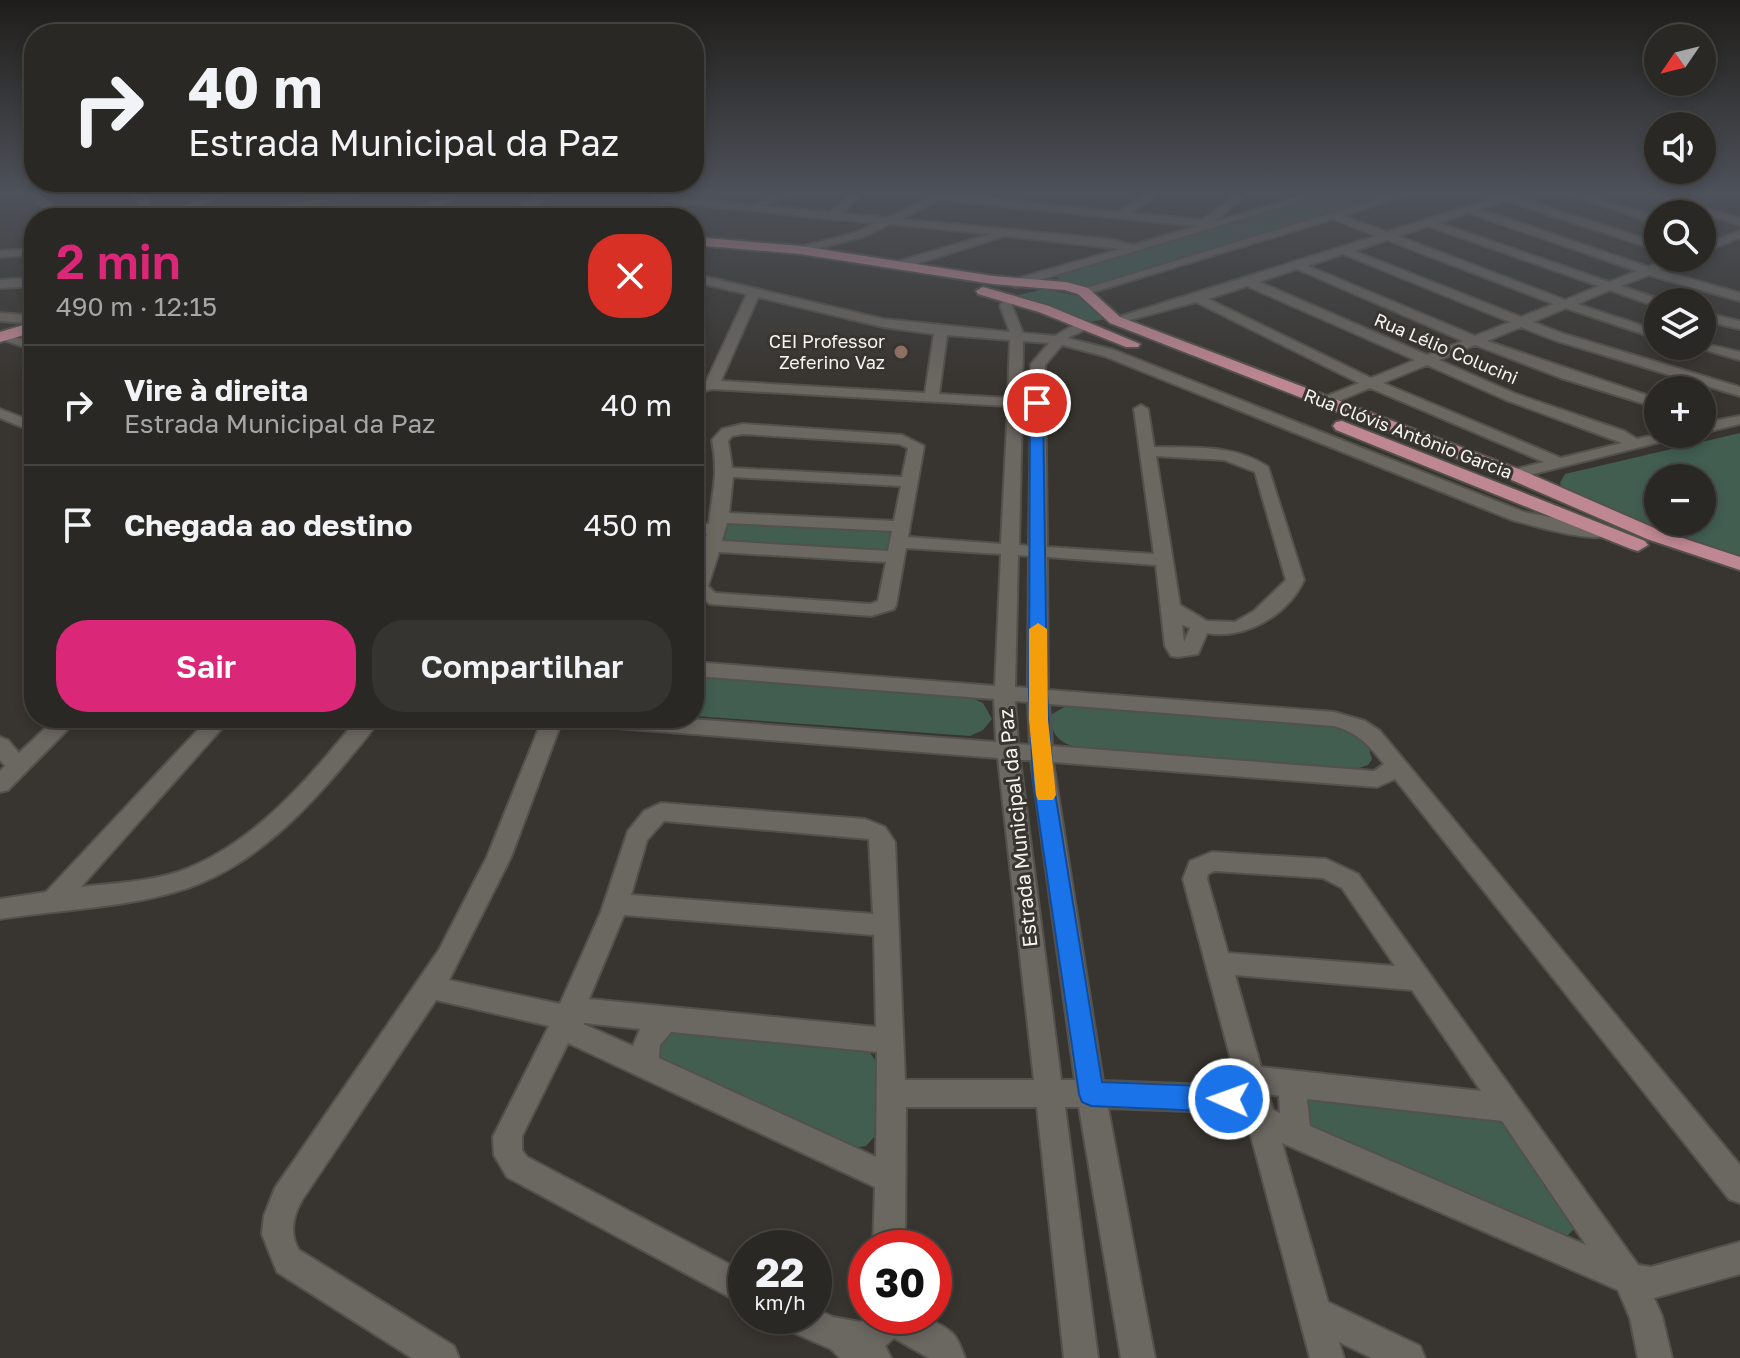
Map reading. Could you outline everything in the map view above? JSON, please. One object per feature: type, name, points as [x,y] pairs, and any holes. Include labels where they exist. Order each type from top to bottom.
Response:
[{"type":"main road","points":[[743,256],[1012,290],[1075,288]]},
{"type":"main road","points":[[860,256],[909,264],[1012,290]]},
{"type":"main road","name":"Rua Clóvis Antônio Garcia","points":[[1075,288],[1115,320],[1514,474],[1642,531],[1740,567]]},
{"type":"main road","name":"Rua Clóvis Antônio Garcia","points":[[1012,290],[1084,325],[1605,533],[1669,556],[1740,567]]},
{"type":"main road","points":[[1084,325],[1115,320]]},
{"type":"main road","points":[[1538,467],[1551,491]]},
{"type":"main road","points":[[1446,468],[1491,479],[1514,474]]},
{"type":"street","points":[[909,264],[932,256]]},
{"type":"street","points":[[1012,290],[1045,273],[1104,256]]},
{"type":"street","points":[[1045,273],[1075,288],[1186,256]]},
{"type":"street","points":[[1115,320],[1197,298],[1323,256]]},
{"type":"street","points":[[1358,256],[1617,357],[1740,392]]},
{"type":"street","points":[[1441,256],[1644,330]]},
{"type":"street","points":[[1522,256],[1644,299]]},
{"type":"street","points":[[1606,256],[1644,269]]},
{"type":"street","points":[[1297,265],[1474,342],[1553,372],[1644,400]]},
{"type":"street","points":[[1324,402],[1646,272]]},
{"type":"street","points":[[1653,272],[1736,293]]},
{"type":"street","points":[[704,281],[883,323],[977,333],[1016,346],[1058,340],[1137,362],[1518,516],[1572,529],[1605,533]]},
{"type":"street","name":"Rua Lélio Colucini","points":[[1247,281],[1426,362],[1511,397],[1619,434],[1633,443]]},
{"type":"street","points":[[0,284],[24,283]]},
{"type":"street","name":"Estrada Municipal da Paz","points":[[1012,290],[1006,306],[1016,346],[1003,692],[1006,749],[1081,1358]]},
{"type":"street","points":[[712,385],[748,300],[754,294]]},
{"type":"street","points":[[1197,298],[1372,384],[1558,462]]},
{"type":"street","points":[[0,317],[19,331]]},
{"type":"street","points":[[1716,319],[1740,325]]},
{"type":"street","name":"Estrada Municipal da Paz","points":[[1084,325],[1067,332],[1038,364],[1038,694],[1041,751],[1091,1094],[1138,1358]]},
{"type":"street","points":[[931,398],[941,331]]},
{"type":"street","points":[[977,333],[1016,346]]},
{"type":"street","points":[[1716,350],[1740,356]]},
{"type":"street","points":[[704,387],[712,385],[1037,403]]},
{"type":"street","points":[[1141,409],[1178,651],[1191,649],[1200,626]]},
{"type":"street","points":[[3,416],[24,423]]},
{"type":"street","points":[[1716,423],[1740,420]]},
{"type":"street","points":[[704,567],[715,531],[726,472],[720,440],[723,434],[735,430],[909,441],[917,448],[890,602],[871,610],[710,598],[704,592]]},
{"type":"street","points":[[1514,474],[1644,441]]},
{"type":"street","points":[[1148,451],[1236,457],[1259,466],[1295,576],[1293,587],[1248,625],[1232,628],[1200,626],[1185,621],[1171,606]]},
{"type":"street","points":[[726,472],[911,482]]},
{"type":"street","points":[[704,529],[1164,560]]},
{"type":"street","points":[[715,531],[900,542]]},
{"type":"street","points":[[704,670],[1342,720],[1373,736],[1740,1188]]},
{"type":"street","points":[[704,727],[1377,779],[1397,767]]},
{"type":"street","points":[[0,784],[59,728]]},
{"type":"street","points":[[53,901],[212,728]]},
{"type":"street","points":[[0,909],[162,886],[188,878],[224,859],[286,811],[319,781],[362,728]]},
{"type":"street","points":[[442,1358],[288,1261],[282,1253],[277,1231],[278,1217],[291,1189],[430,987],[497,859],[549,728]]},
{"type":"street","points":[[0,745],[18,767]]},
{"type":"street","points":[[728,1280],[517,1167],[510,1160],[506,1142],[586,978],[617,904],[641,826],[650,817],[668,810],[872,830],[883,842],[892,1093],[889,1230]]},
{"type":"street","points":[[1327,1358],[1195,879],[1203,864],[1218,860],[1326,869],[1340,874],[1354,886],[1629,1279],[1646,1316],[1655,1358]]},
{"type":"street","points":[[617,904],[887,926]]},
{"type":"street","points":[[1219,963],[1418,979]]},
{"type":"street","points":[[430,987],[566,1018],[585,1011],[888,1041]]},
{"type":"street","points":[[566,1018],[573,1032],[888,1178]]},
{"type":"street","points":[[645,1065],[647,1040],[665,1019]]},
{"type":"street","points":[[892,1093],[1091,1094],[1256,1100],[1292,1083],[1509,1108]]},
{"type":"street","points":[[1292,1083],[1296,1134]]},
{"type":"street","points":[[1256,1100],[1296,1134],[1629,1279],[1651,1283],[1740,1258]]},
{"type":"street","points":[[1315,1313],[1408,1358]]},
{"type":"street","points":[[828,1334],[859,1351],[878,1334]]},
{"type":"street","points":[[919,1334],[941,1346],[948,1358]]},
{"type":"green space","points":[[1116,256],[1189,256],[1089,287],[1061,281],[1054,275]]},
{"type":"green space","points":[[1044,289],[1079,296],[1106,319],[1089,322],[1022,300],[1019,295]]},
{"type":"green space","points":[[1740,433],[1740,556],[1682,536],[1716,536],[1716,464],[1644,464],[1644,523],[1580,501],[1563,489],[1560,483],[1565,474],[1676,448],[1716,448],[1716,439]]},
{"type":"green space","points":[[728,523],[886,530],[894,533],[890,550],[885,552],[725,542],[720,538]]},
{"type":"green space","points":[[704,678],[965,695],[983,703],[992,719],[983,730],[970,736],[704,717]]},
{"type":"green space","points":[[1070,704],[1338,726],[1367,743],[1372,759],[1368,765],[1356,769],[1076,747],[1060,740],[1052,726],[1052,714]]},
{"type":"green space","points":[[674,1031],[868,1050],[878,1064],[876,1135],[866,1146],[851,1148],[659,1059],[657,1048],[668,1033]]},
{"type":"green space","points":[[1306,1098],[1501,1119],[1574,1224],[1573,1230],[1565,1238],[1311,1128],[1305,1122]]},
{"type":"slow traffic","points":[[1038,629],[1039,720],[1046,795]]},
{"type":"place","name":"CEI Professor Zeferino Vaz","points":[[901,352]]},
{"type":"route","points":[[1037,403],[1038,694],[1043,780],[1091,1094],[1229,1099]]}]
